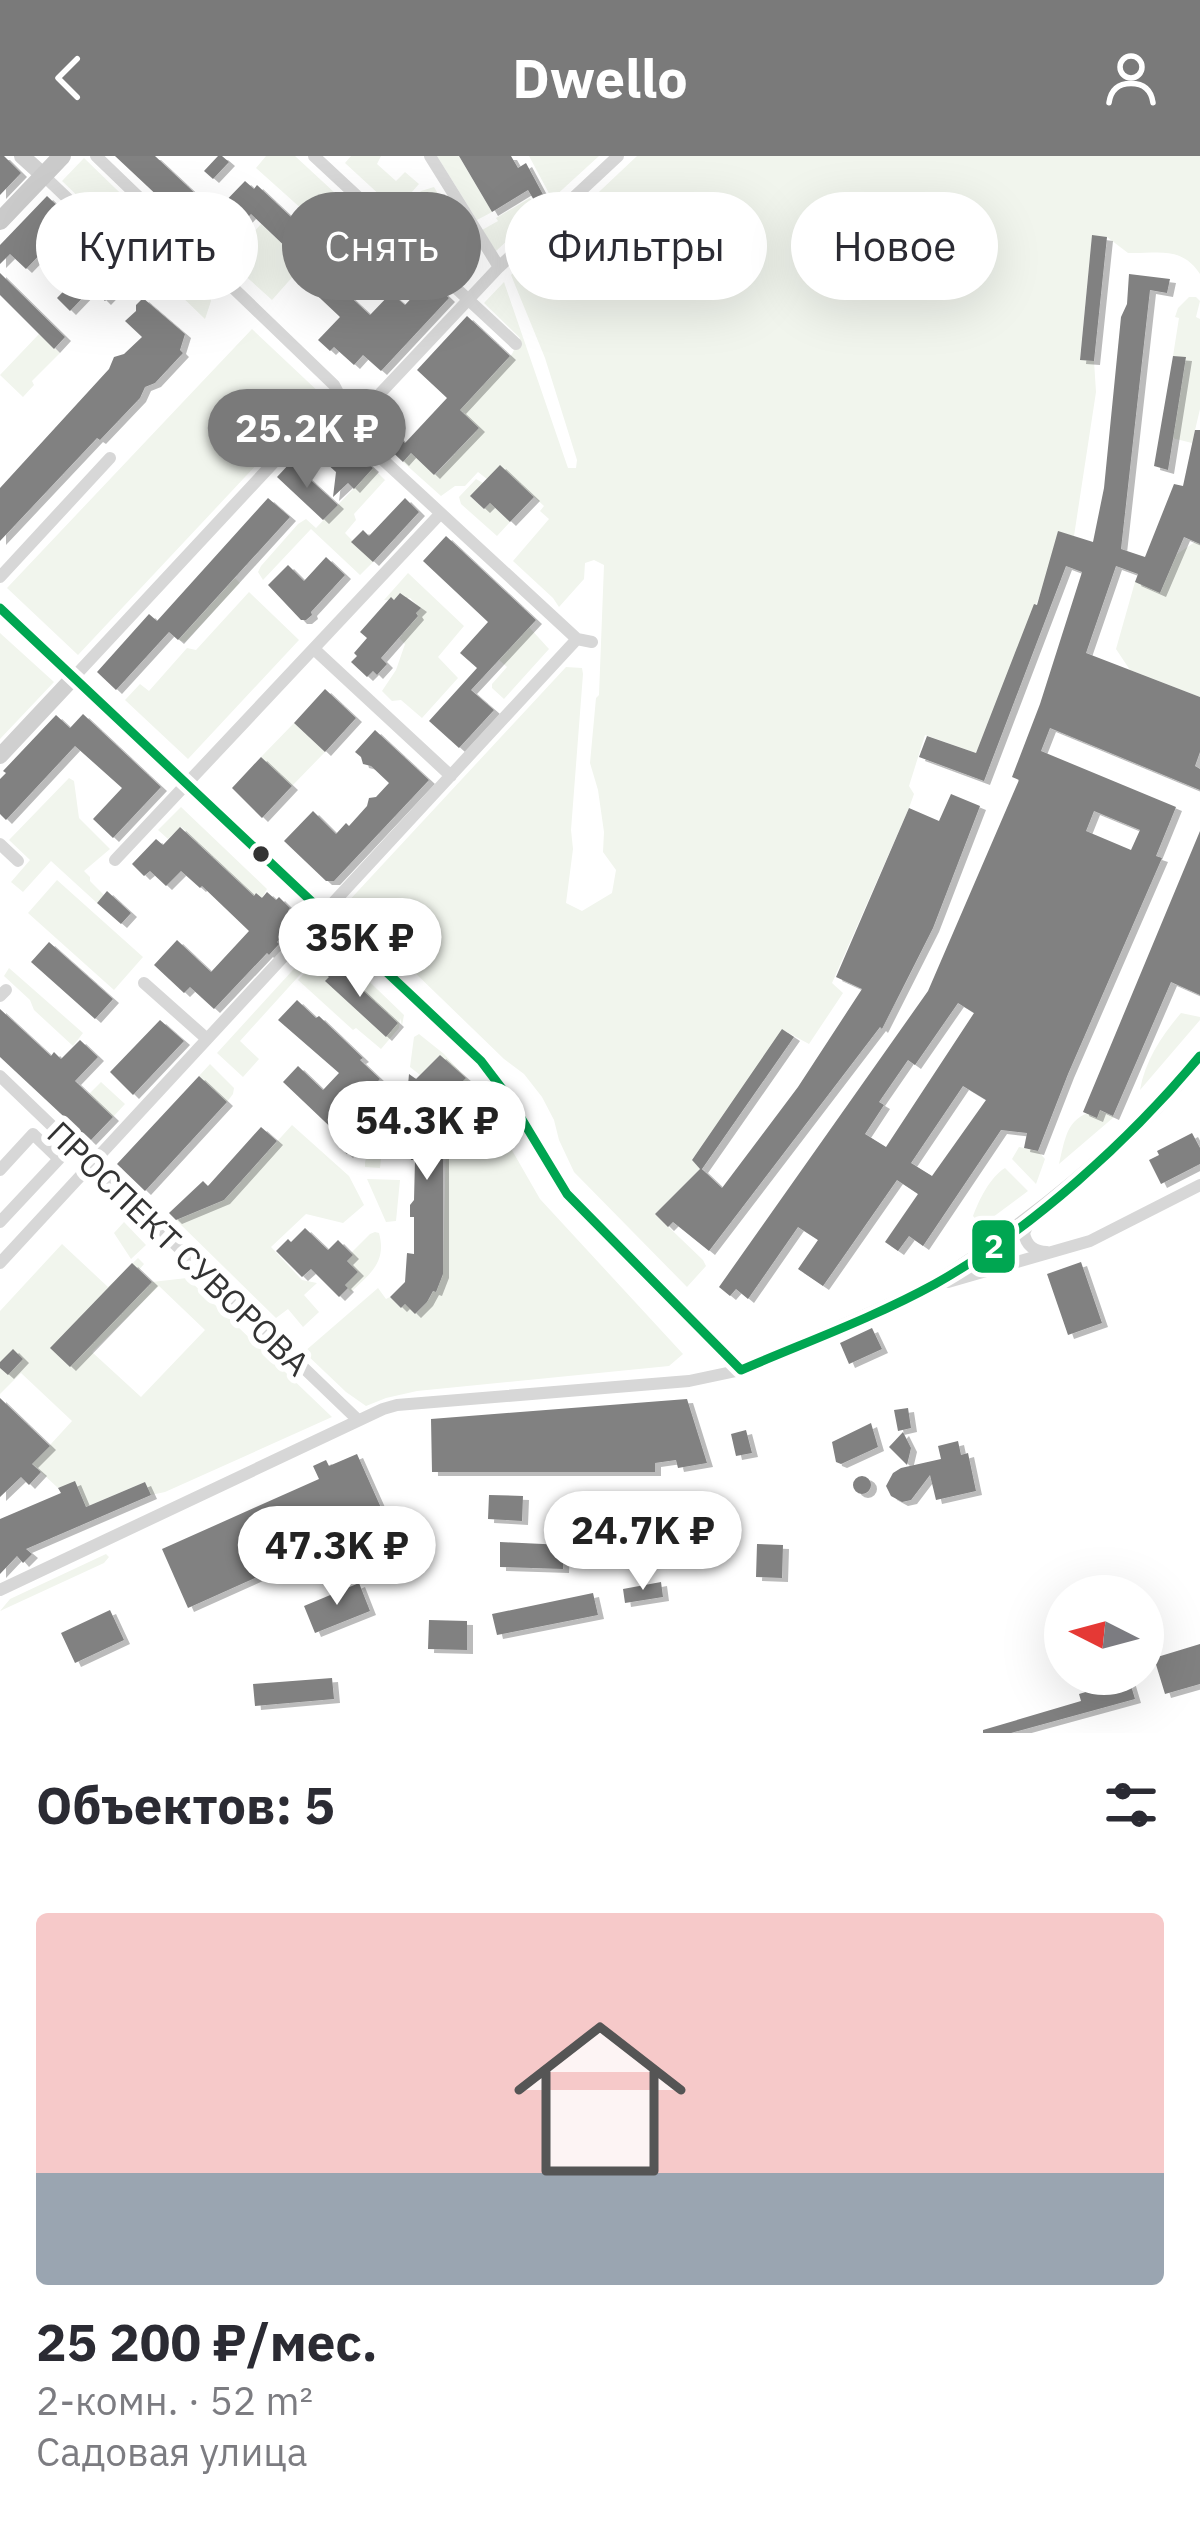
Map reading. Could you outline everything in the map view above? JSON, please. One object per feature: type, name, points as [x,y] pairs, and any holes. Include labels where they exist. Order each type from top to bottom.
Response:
[{"type":"main road","points":[[0,221],[62,156]]},
{"type":"street","points":[[22,156],[61,192]]},
{"type":"street","points":[[0,1263],[451,776],[584,640],[355,434],[334,385],[247,309],[241,292],[96,156]]},
{"type":"street","points":[[314,156],[353,192]]},
{"type":"street","points":[[430,156],[499,267]]},
{"type":"street","points":[[481,286],[618,156]]},
{"type":"street","points":[[0,756],[317,416],[344,404],[374,400],[467,300]]},
{"type":"street","points":[[469,300],[516,344]]},
{"type":"street","points":[[0,577],[110,458]]},
{"type":"street","points":[[115,860],[440,514]]},
{"type":"street","points":[[0,608],[481,1061],[509,1097],[567,1194],[741,1370]]},
{"type":"street","points":[[314,649],[451,776]]},
{"type":"street","points":[[0,844],[18,861]]},
{"type":"street","points":[[144,982],[207,1039]]},
{"type":"street","points":[[929,1287],[1032,1217],[1126,1137],[1200,1056]]},
{"type":"street","name":"ПРОСПЕКТ СУВОРОВА","points":[[0,1076],[358,1420]]},
{"type":"street","points":[[0,1170],[33,1134],[58,1159],[0,1222]]},
{"type":"street","points":[[0,1590],[398,1405],[689,1381],[741,1370],[929,1287],[1090,1241],[1200,1185]]},
{"type":"street","points":[[1032,1217],[1024,1229],[1026,1241],[1035,1250],[1048,1252]]},
{"type":"shaded area","points":[[266,156],[295,156],[334,192],[283,192],[256,168]]},
{"type":"shaded area","points":[[351,156],[381,156],[377,164],[396,181],[405,172],[419,184],[412,192],[376,192],[345,163]]},
{"type":"shaded area","points":[[437,156],[459,156],[480,192],[460,192]]},
{"type":"shaded area","points":[[529,156],[599,156],[560,192],[548,192]]},
{"type":"shaded area","points":[[637,156],[1200,156],[1200,274],[1177,255],[1128,253],[1107,237],[1092,236],[1080,359],[1094,361],[1096,392],[1074,536],[1058,532],[1042,590],[976,753],[925,735],[909,786],[914,794],[909,808],[832,983],[843,993],[809,1044],[783,1030],[692,1160],[700,1169],[655,1214],[706,1266],[687,1287],[574,1172],[554,1120],[524,1074],[345,905],[566,667],[582,668],[583,674],[566,903],[582,911],[612,893],[616,870],[603,852],[598,790],[590,763],[599,695],[604,565],[594,560],[585,563],[584,579],[559,607],[513,561],[549,519],[540,511],[544,506],[500,466],[487,479],[478,472],[465,486],[455,486],[441,496],[403,462],[411,453],[435,475],[479,428],[460,410],[512,354],[520,338],[484,303],[504,282],[505,300],[510,300],[568,468],[576,468],[577,460],[521,300],[767,300],[767,192],[599,192]]},
{"type":"shaded area","points":[[84,158],[119,192],[73,192],[62,181]]},
{"type":"shaded area","points":[[481,193],[492,212],[481,218]]},
{"type":"shaded area","points":[[505,213],[505,243],[496,251],[482,230]]},
{"type":"shaded area","points":[[261,224],[282,244],[282,289],[272,300],[258,287]]},
{"type":"shaded area","points":[[1189,297],[1200,301],[1196,317],[1200,319],[1200,409],[1192,443],[1172,438],[1186,358],[1173,356],[1179,318],[1175,317]]},
{"type":"shaded area","points":[[185,300],[211,300],[205,319]]},
{"type":"shaded area","points":[[252,329],[322,395],[78,655],[7,588]]},
{"type":"shaded area","points":[[39,334],[60,353],[23,397],[0,375]]},
{"type":"shaded area","points":[[373,468],[385,480],[354,514],[356,520],[345,533],[373,562],[360,575],[311,529],[263,580],[258,572],[261,566],[298,524],[306,519],[316,528]]},
{"type":"shaded area","points":[[476,479],[483,483],[471,497],[484,509],[490,503],[510,522],[497,536],[461,504],[459,497]]},
{"type":"shaded area","points":[[1195,542],[1200,544],[1200,697],[1130,670],[1116,649],[1135,582]]},
{"type":"shaded area","points":[[408,573],[464,626],[438,657],[458,678],[422,718],[382,691],[405,644],[399,638],[420,608],[410,598],[384,600]]},
{"type":"shaded area","points":[[235,578],[240,583],[185,642],[178,640]]},
{"type":"shaded area","points":[[249,592],[299,640],[188,759],[125,700],[140,684],[149,691],[187,648],[196,650]]},
{"type":"shaded area","points":[[529,627],[549,649],[504,699],[492,688],[507,667],[499,660]]},
{"type":"shaded area","points":[[0,633],[54,682],[0,739]]},
{"type":"shaded area","points":[[294,723],[325,752],[292,786],[261,757]]},
{"type":"shaded area","points":[[69,778],[74,781],[79,818],[110,849],[84,871],[104,895],[97,903],[51,861],[23,892],[11,882],[30,860],[9,840]]},
{"type":"shaded area","points":[[181,807],[267,889],[262,898],[254,896],[181,827],[168,839],[158,830]]},
{"type":"shaded area","points":[[57,880],[143,957],[114,990],[28,913]]},
{"type":"shaded area","points":[[323,937],[404,1015],[402,1026],[400,1018],[399,1028],[381,1049],[298,980],[326,946],[240,1041],[259,1059],[243,1077],[217,1053]]},
{"type":"shaded area","points":[[9,968],[83,1033],[73,1046],[4,976]]},
{"type":"shaded area","points":[[1181,1013],[1200,1020],[1140,1090],[1155,1049]]},
{"type":"shaded area","points":[[419,1034],[444,1054],[478,1091],[540,1199],[683,1354],[669,1366],[417,1391],[366,1406],[304,1352],[378,1288],[386,1299],[390,1297],[401,1308],[405,1304],[416,1314],[443,1274],[447,1097],[465,1078],[440,1055],[420,1075],[410,1067],[414,1037]]},
{"type":"shaded area","points":[[210,1064],[234,1088],[227,1102],[199,1076]]},
{"type":"shaded area","points":[[101,1082],[125,1104],[113,1117],[89,1094]]},
{"type":"shaded area","points":[[1100,1110],[1114,1117],[1059,1164],[1074,1122]]},
{"type":"shaded area","points":[[292,1125],[349,1176],[364,1205],[343,1223],[306,1214],[271,1247],[302,1280],[317,1283],[304,1295],[319,1312],[303,1327],[288,1309],[276,1318],[176,1220],[224,1200]]},
{"type":"shaded area","points":[[392,1137],[405,1145],[400,1146],[399,1159],[381,1159],[380,1168],[365,1167],[370,1152]]},
{"type":"shaded area","points":[[1019,1147],[1038,1151],[1045,1159],[1036,1184],[1012,1159]]},
{"type":"shaded area","points":[[1005,1168],[1028,1191],[979,1223],[973,1216],[978,1203]]},
{"type":"shaded area","points":[[367,1179],[400,1180],[396,1221],[386,1222]]},
{"type":"shaded area","points":[[124,1222],[146,1245],[131,1259],[114,1233]]},
{"type":"shaded area","points":[[375,1232],[381,1243],[379,1260],[351,1292],[345,1285],[357,1272],[347,1261]]},
{"type":"shaded area","points":[[62,1244],[108,1287],[138,1258],[144,1264],[139,1270],[152,1282],[187,1278],[332,1417],[165,1492],[151,1495],[145,1482],[86,1507],[75,1482],[58,1488],[0,1434],[40,1456],[72,1421],[21,1373],[0,1394],[0,1311]],"holes":[[[159,1286],[205,1330],[141,1397],[92,1352]]]},
{"type":"shaded area","points":[[106,1554],[104,1563],[0,1611],[10,1599]]},
{"type":"building","points":[[0,156],[21,173],[0,195]]},
{"type":"building","points":[[115,156],[155,156],[194,192],[153,192]]},
{"type":"building","points":[[218,156],[229,162],[213,179],[204,171]]},
{"type":"building","points":[[459,156],[511,156],[518,168],[526,163],[542,192],[505,192],[505,204],[492,212]]},
{"type":"building","points":[[245,181],[254,189],[257,185],[282,208],[282,244],[258,221],[258,192],[234,192]]},
{"type":"building","points":[[36,207],[36,259],[26,269],[10,254],[0,264],[0,245]]},
{"type":"building","points":[[1092,235],[1107,237],[1094,361],[1080,360]]},
{"type":"building","points":[[0,273],[65,337],[54,349],[0,295]]},
{"type":"building","points":[[1129,274],[1170,279],[1167,293],[1150,290],[1121,549],[1145,557],[1174,484],[1183,486],[1195,430],[1200,430],[1200,544],[1184,537],[1160,593],[1135,582],[1138,574],[1116,566],[1086,653],[1200,697],[1200,752],[1195,766],[1200,769],[1200,790],[1050,728],[1041,751],[1176,807],[1156,856],[1162,858],[1038,1151],[1024,1148],[1027,1133],[1001,1130],[923,1246],[909,1236],[898,1251],[885,1242],[918,1194],[897,1180],[823,1286],[798,1269],[818,1240],[798,1227],[748,1299],[736,1289],[730,1296],[719,1287],[928,991],[1019,780],[1012,777],[1082,572],[1066,566],[984,781],[919,757],[927,736],[976,753],[1037,605],[1058,531],[1093,542],[1104,488],[1121,317]],"holes":[[[1094,811],[1140,830],[1131,850],[1086,831]],[[958,1003],[974,1013],[886,1147],[865,1134],[884,1105],[879,1102],[908,1060],[915,1065]],[[963,1086],[986,1100],[932,1176],[911,1163]]]},
{"type":"building","points":[[59,300],[81,300],[70,311]]},
{"type":"building","points":[[145,300],[185,334],[183,353],[0,541],[0,488],[109,369],[114,357],[142,337],[125,321]]},
{"type":"building","points":[[322,300],[354,300],[370,315],[384,300],[405,305],[410,300],[447,300],[381,371],[363,355],[354,365],[318,340],[340,317]]},
{"type":"building","points":[[467,316],[510,356],[460,410],[479,428],[434,475],[411,453],[403,462],[382,442],[392,431],[405,443],[447,398],[417,370]]},
{"type":"building","points":[[1173,356],[1186,357],[1168,470],[1154,466]]},
{"type":"building","points":[[325,425],[373,468],[354,489],[348,483],[333,497],[336,472],[306,445]]},
{"type":"building","points":[[291,462],[338,505],[323,520],[277,477]]},
{"type":"building","points":[[500,465],[534,497],[510,522],[490,503],[484,509],[470,496]]},
{"type":"building","points":[[268,498],[290,517],[178,640],[169,632],[116,690],[97,672],[149,614],[157,621]]},
{"type":"building","points":[[405,498],[419,512],[373,562],[351,542],[363,530],[369,536]]},
{"type":"building","points":[[446,536],[536,620],[471,690],[494,710],[459,748],[429,721],[477,668],[460,653],[488,622],[423,561]]},
{"type":"building","points":[[326,557],[345,575],[312,615],[301,620],[268,585],[288,565],[304,581]]},
{"type":"building","points":[[400,593],[421,608],[418,616],[381,658],[387,664],[377,675],[373,671],[367,677],[351,662],[367,638],[360,632]]},
{"type":"building","points":[[325,689],[356,718],[325,752],[294,723]]},
{"type":"building","points":[[83,714],[161,787],[113,838],[93,819],[122,788],[75,746],[6,820],[0,814],[3,771],[56,715],[70,728]]},
{"type":"building","points":[[375,730],[429,780],[334,881],[326,881],[284,841],[313,811],[336,834],[389,783],[355,752]]},
{"type":"building","points":[[261,757],[292,786],[262,818],[232,788]]},
{"type":"building","points":[[951,794],[980,806],[933,928],[882,1029],[709,1251],[673,1222],[668,1227],[655,1214],[700,1169],[692,1160],[782,1029],[794,1037],[702,1169],[722,1188],[798,1087],[862,989],[836,977],[909,808],[939,821]]},
{"type":"building","points":[[180,827],[254,896],[262,898],[267,892],[290,908],[289,929],[279,944],[214,1009],[190,987],[184,993],[154,965],[177,940],[211,972],[249,931],[181,871],[166,886],[150,871],[144,876],[132,864],[156,839],[163,845]]},
{"type":"building","points":[[1200,831],[1200,995],[1171,982],[1113,1116],[1100,1110],[1097,1118],[1083,1112]]},
{"type":"building","points":[[107,891],[131,913],[121,924],[97,903]]},
{"type":"building","points":[[49,942],[113,999],[95,1019],[31,962]]},
{"type":"building","points":[[333,963],[398,1023],[386,1037],[325,981],[329,977],[324,973]]},
{"type":"building","points":[[297,1000],[380,1079],[338,1117],[361,1138],[347,1154],[338,1145],[343,1139],[283,1082],[298,1066],[323,1090],[339,1073],[278,1020]]},
{"type":"building","points":[[0,1009],[51,1056],[54,1052],[61,1059],[80,1040],[98,1057],[75,1081],[113,1117],[90,1141],[0,1057]]},
{"type":"building","points":[[160,1020],[184,1041],[133,1095],[110,1072]]},
{"type":"building","points":[[440,1055],[466,1078],[443,1105],[443,1274],[436,1292],[415,1314],[390,1297],[405,1282],[407,1253],[414,1254],[410,1205],[415,1160],[411,1160],[410,1143],[414,1143],[414,1096],[407,1096],[409,1074],[416,1079]]},
{"type":"building","points":[[199,1076],[227,1102],[145,1191],[117,1164]]},
{"type":"building","points":[[261,1127],[277,1141],[224,1200],[176,1220],[169,1213],[203,1181],[208,1186]]},
{"type":"building","points":[[1192,1133],[1200,1148],[1200,1164],[1161,1184],[1149,1160]]},
{"type":"building","points":[[305,1228],[328,1250],[338,1240],[353,1255],[347,1261],[358,1272],[339,1297],[311,1269],[302,1277],[276,1251]]},
{"type":"building","points":[[1081,1262],[1102,1323],[1068,1335],[1047,1274]]},
{"type":"building","points":[[132,1263],[152,1282],[70,1367],[50,1348]]},
{"type":"building","points":[[872,1328],[882,1349],[849,1364],[840,1343]]},
{"type":"building","points":[[13,1349],[23,1359],[8,1375],[0,1362]]},
{"type":"building","points":[[0,1398],[50,1446],[32,1464],[41,1472],[29,1485],[21,1477],[0,1497]]},
{"type":"building","points":[[687,1399],[707,1463],[678,1468],[676,1460],[655,1463],[655,1472],[432,1472],[431,1419]]},
{"type":"building","points":[[908,1408],[911,1428],[898,1431],[894,1410]]},
{"type":"building","points":[[871,1423],[878,1447],[836,1462],[832,1442]]},
{"type":"building","points":[[746,1430],[752,1453],[736,1456],[731,1434]]},
{"type":"building","points":[[903,1432],[911,1448],[907,1465],[889,1447]]},
{"type":"building","points":[[958,1441],[961,1455],[968,1453],[976,1491],[936,1500],[930,1475],[911,1500],[902,1502],[891,1496],[886,1486],[893,1473],[941,1459],[938,1446]]},
{"type":"building","points":[[357,1454],[386,1519],[188,1608],[162,1549],[319,1479],[313,1466],[326,1460],[329,1466]]},
{"type":"building","points":[[862,1476],[871,1485],[862,1494],[853,1485]]},
{"type":"building","points":[[75,1481],[86,1507],[145,1482],[151,1495],[26,1549],[32,1554],[23,1563],[17,1556],[0,1574],[0,1519],[61,1493],[58,1488]]},
{"type":"building","points":[[489,1495],[523,1496],[522,1521],[488,1519]]},
{"type":"building","points":[[634,1495],[699,1498],[697,1527],[633,1525]]},
{"type":"building","points":[[500,1542],[564,1545],[563,1569],[500,1567]]},
{"type":"building","points":[[757,1544],[783,1545],[782,1578],[756,1577]]},
{"type":"building","points":[[661,1582],[663,1597],[625,1603],[623,1589]]},
{"type":"building","points":[[359,1583],[370,1611],[315,1633],[304,1606]]},
{"type":"building","points":[[593,1593],[598,1615],[497,1635],[492,1614]]},
{"type":"building","points":[[110,1610],[124,1640],[75,1663],[61,1633]]},
{"type":"building","points":[[429,1620],[467,1621],[467,1650],[428,1649]]},
{"type":"building","points":[[1200,1644],[1200,1684],[1165,1694],[1164,1655]]},
{"type":"building","points":[[332,1678],[334,1699],[255,1706],[253,1684]]},
{"type":"building","points":[[1079,1695],[1134,1695],[1135,1699],[1011,1733],[983,1733],[983,1730],[1081,1701]]},
{"type":"transit line","name":"2","points":[[0,608],[481,1061],[567,1194],[741,1370]]},
{"type":"transit line","name":"2","points":[[741,1370],[888,1308],[971,1262],[1077,1181],[1200,1056]]}]
